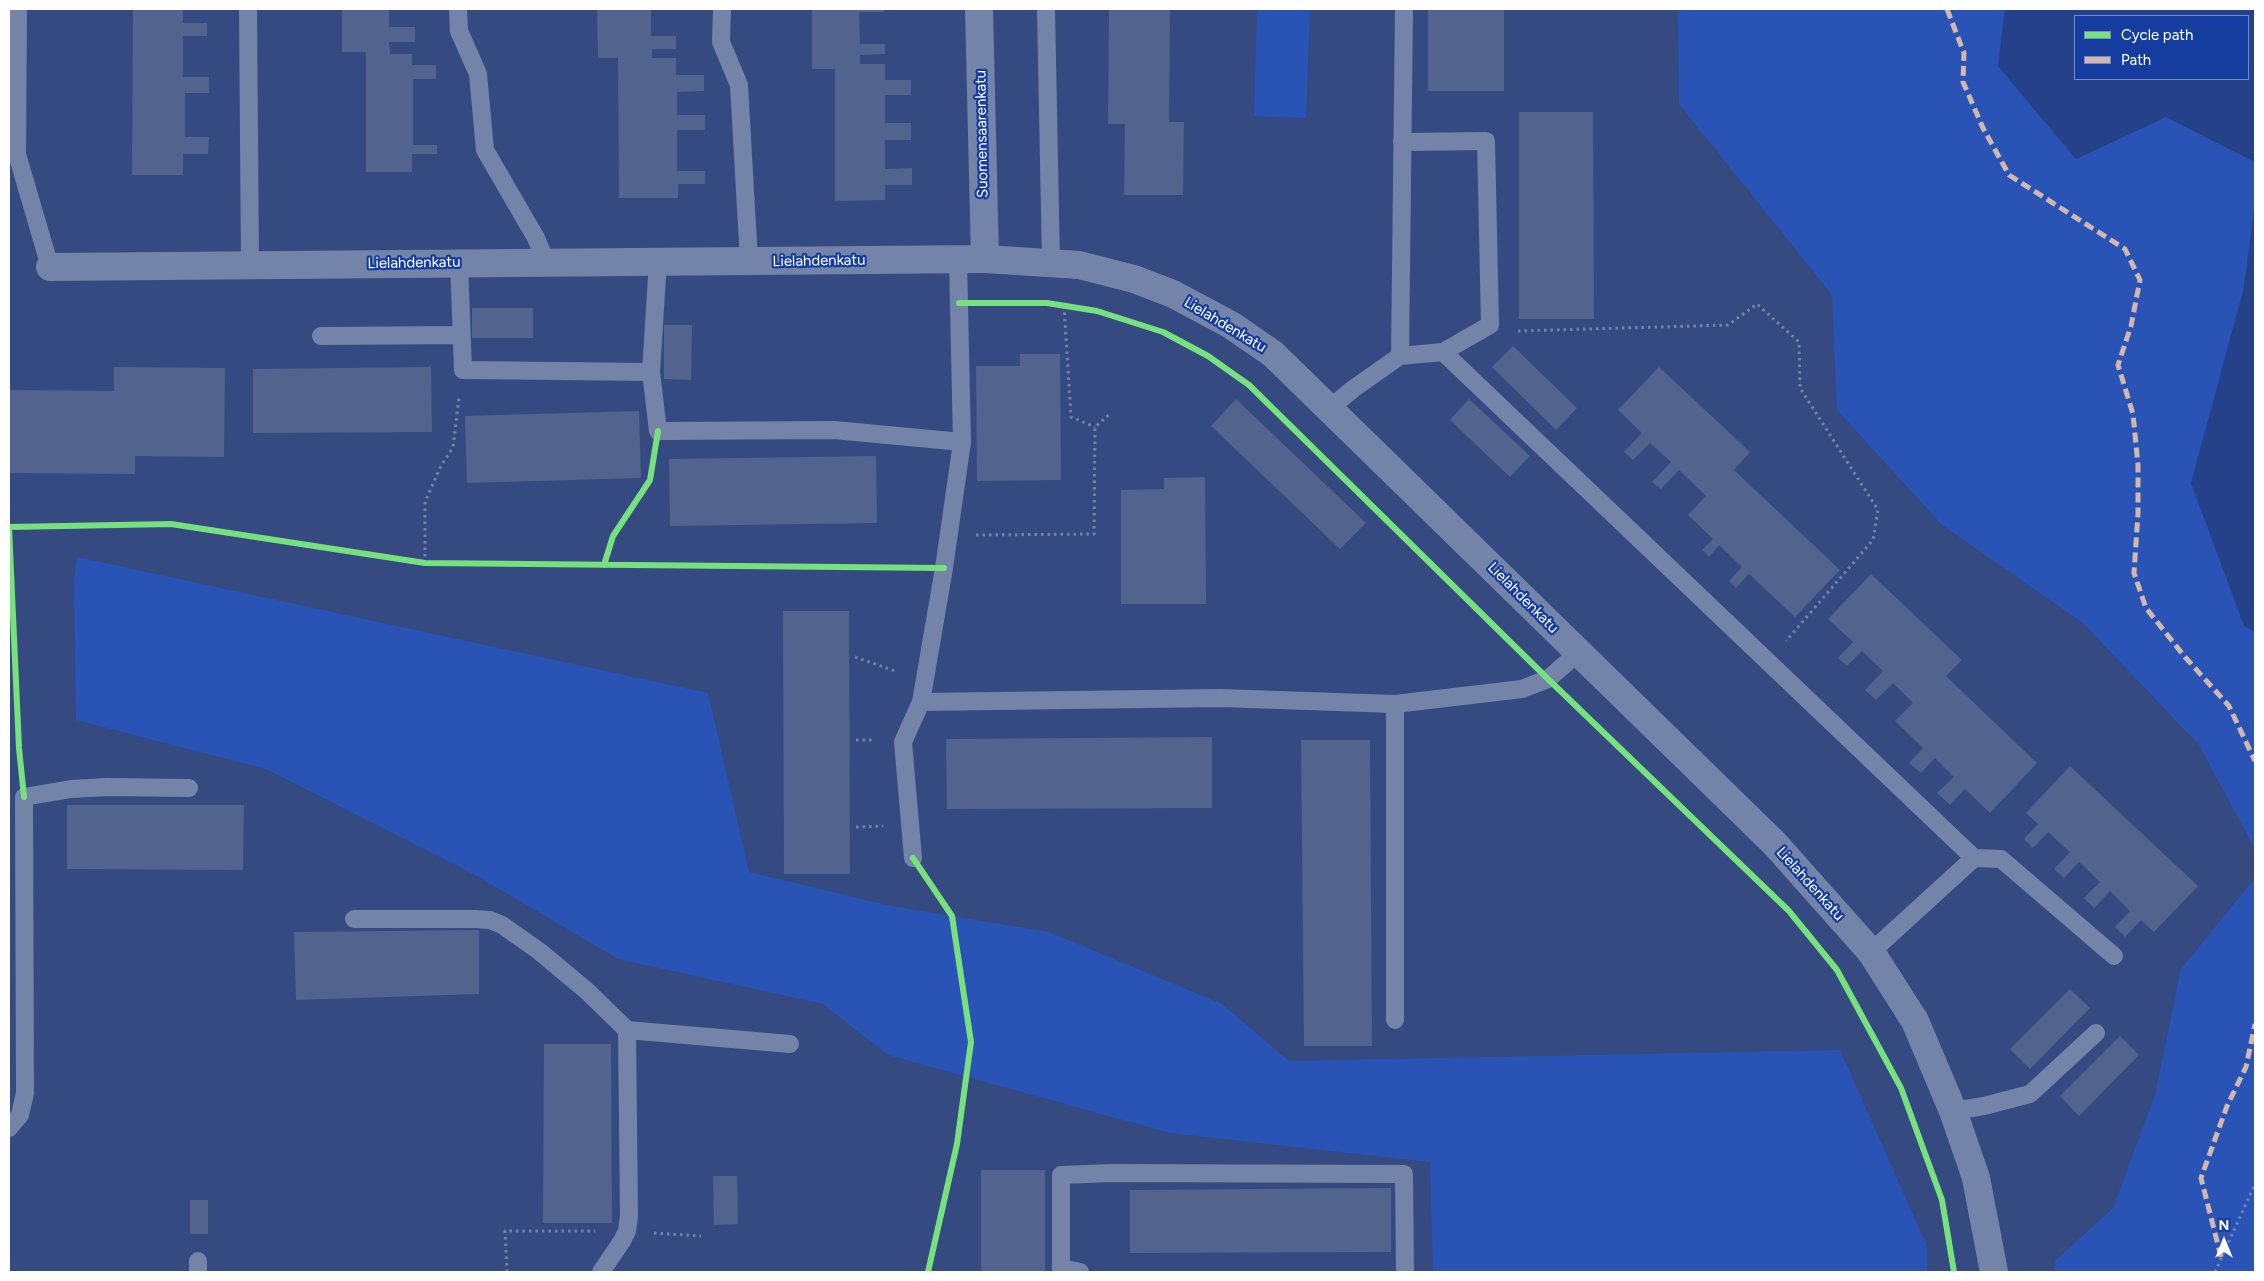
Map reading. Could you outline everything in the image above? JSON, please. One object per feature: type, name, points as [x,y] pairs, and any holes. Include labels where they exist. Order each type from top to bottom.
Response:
[{"type":"street","name":"Suomensaarenkatu","points":[[980,9],[985,259]]},
{"type":"street","name":"Lielahdenkatu","points":[[50,267],[459,262],[985,259],[1079,265],[1134,279],[1172,294],[1231,325],[1273,354],[1775,844],[1870,952],[1915,1021],[1953,1111],[1976,1178],[1994,1272]]},
{"type":"lane","points":[[18,9],[17,154],[50,267]]},
{"type":"lane","points":[[248,9],[250,265]]},
{"type":"lane","points":[[458,9],[459,31],[478,74],[485,150],[536,238],[546,262]]},
{"type":"lane","points":[[722,9],[721,42],[739,86],[749,261]]},
{"type":"lane","points":[[1046,9],[1051,262]]},
{"type":"lane","points":[[1400,356],[1404,9]]},
{"type":"lane","points":[[1330,409],[1400,356],[1443,352],[1490,325],[1486,141],[1402,142]]},
{"type":"lane","points":[[913,858],[904,742],[920,702],[925,680],[962,442],[958,259]]},
{"type":"lane","points":[[658,261],[651,372],[658,431],[834,430],[962,442]]},
{"type":"lane","points":[[459,262],[463,370],[651,372]]},
{"type":"lane","points":[[320,336],[461,335]]},
{"type":"lane","points":[[1443,352],[1974,858],[2001,859],[2114,956]]},
{"type":"lane","points":[[920,702],[1220,698],[1395,704],[1522,689],[1548,679],[1578,653]]},
{"type":"lane","points":[[1395,704],[1395,1020]]},
{"type":"lane","points":[[9,1128],[20,1115],[25,1093],[24,797],[71,789],[106,787],[189,788]]},
{"type":"lane","points":[[1870,952],[1974,858]]},
{"type":"lane","points":[[354,919],[490,920],[502,925],[539,951],[587,991],[627,1030],[790,1044]]},
{"type":"lane","points":[[601,1272],[617,1250],[627,1231],[629,1216],[627,1030]]},
{"type":"lane","points":[[1953,1111],[1984,1106],[2030,1094],[2096,1033]]},
{"type":"lane","points":[[1080,1272],[1061,1270],[1061,1175],[1110,1173],[1404,1174],[1406,1272]]},
{"type":"path","points":[[1490,325],[1504,331],[1514,331],[1728,325],[1757,304],[1799,342],[1800,388],[1878,510],[1873,540],[1767,661]]},
{"type":"path","points":[[1056,305],[1072,307]]},
{"type":"path","points":[[1064,306],[1071,417],[1095,427]]},
{"type":"path","points":[[425,563],[425,502],[440,468],[453,448],[463,370]]},
{"type":"path","points":[[948,536],[1094,534],[1095,427],[1111,413]]},
{"type":"path","points":[[416,561],[435,563]]},
{"type":"path","points":[[855,657],[925,680]]},
{"type":"path","points":[[2215,1272],[2255,1184]]},
{"type":"path","points":[[507,1272],[506,1231],[627,1231],[701,1236]]},
{"type":"shaded area","points":[[1257,9],[1310,9],[1306,118],[1254,116]]},
{"type":"shaded area","points":[[1678,9],[2005,9],[1998,66],[2076,159],[2166,117],[2255,162],[2255,203],[2244,287],[2244,626],[2255,632],[2255,849],[2199,745],[2083,623],[1942,525],[1837,410],[1832,295],[1679,104]]},
{"type":"shaded area","points":[[2005,9],[2255,9],[2255,162],[2166,117],[2076,159],[1998,66]]},
{"type":"shaded area","points":[[2255,203],[2255,632],[2244,626],[2191,483],[2244,287]]},
{"type":"shaded area","points":[[77,557],[708,693],[749,872],[891,906],[1049,932],[1222,1004],[1289,1061],[1840,1050],[1927,1246],[1927,1272],[1433,1272],[1430,1162],[1170,1133],[888,1055],[823,1004],[618,959],[479,877],[266,769],[76,720],[74,583]]},
{"type":"shaded area","points":[[2255,878],[2255,1272],[2054,1272],[2055,1261],[2113,1208],[2155,1095],[2181,969]]},
{"type":"building","points":[[133,9],[183,9],[183,23],[207,23],[207,36],[183,36],[183,77],[209,77],[209,93],[185,93],[185,137],[209,137],[208,154],[183,154],[183,175],[132,175]]},
{"type":"building","points":[[342,9],[389,9],[389,27],[415,27],[415,42],[389,42],[390,54],[412,54],[412,65],[436,65],[436,79],[413,79],[413,145],[437,145],[437,154],[412,154],[412,172],[366,172],[366,52],[342,52]]},
{"type":"building","points":[[597,9],[651,9],[651,36],[676,36],[676,49],[652,49],[652,58],[676,58],[676,75],[704,75],[704,91],[677,92],[677,115],[705,115],[705,130],[677,130],[677,171],[705,171],[705,184],[678,184],[678,198],[619,198],[618,58],[598,58]]},
{"type":"building","points":[[812,9],[884,9],[884,12],[859,12],[860,44],[885,44],[885,54],[860,55],[860,64],[885,64],[885,80],[911,80],[911,95],[885,95],[885,123],[911,123],[911,140],[885,140],[885,169],[912,168],[912,185],[885,185],[885,200],[835,201],[835,69],[812,69]]},
{"type":"building","points":[[1109,9],[1170,9],[1169,122],[1184,122],[1183,195],[1124,195],[1125,124],[1108,124]]},
{"type":"building","points":[[1428,9],[1504,9],[1504,91],[1428,91]]},
{"type":"building","points":[[1519,112],[1593,112],[1594,319],[1519,319]]},
{"type":"building","points":[[472,308],[533,308],[533,338],[472,338]]},
{"type":"building","points":[[664,325],[692,325],[691,380],[664,379]]},
{"type":"building","points":[[1513,346],[1577,408],[1556,430],[1492,367]]},
{"type":"building","points":[[1020,354],[1060,354],[1061,480],[977,481],[976,366],[1020,366]]},
{"type":"building","points":[[114,367],[225,368],[224,457],[135,456],[135,474],[9,473],[9,390],[114,391]]},
{"type":"building","points":[[431,367],[432,432],[253,433],[253,369]]},
{"type":"building","points":[[1659,367],[1750,452],[1734,470],[1840,570],[1795,617],[1749,574],[1736,588],[1729,581],[1742,567],[1719,545],[1709,557],[1702,550],[1713,539],[1688,515],[1706,496],[1679,470],[1661,489],[1652,482],[1671,462],[1650,443],[1633,460],[1624,452],[1642,433],[1618,410]]},
{"type":"building","points":[[1236,399],[1366,523],[1340,549],[1211,426]]},
{"type":"building","points":[[1469,399],[1530,456],[1510,477],[1450,420]]},
{"type":"building","points":[[639,411],[641,478],[467,483],[465,416]]},
{"type":"building","points":[[876,456],[877,523],[670,526],[669,459]]},
{"type":"building","points":[[1205,477],[1206,604],[1121,604],[1121,490],[1164,489],[1164,478]]},
{"type":"building","points":[[1871,574],[1962,660],[1946,676],[2037,763],[1990,813],[1965,789],[1950,805],[1937,793],[1954,777],[1935,758],[1921,773],[1909,763],[1923,748],[1895,721],[1913,703],[1893,683],[1876,700],[1865,690],[1883,671],[1862,651],[1847,666],[1838,658],[1853,642],[1828,619]]},
{"type":"building","points":[[783,611],[849,611],[850,874],[784,874]]},
{"type":"building","points":[[1212,737],[1212,808],[947,809],[946,739]]},
{"type":"building","points":[[1301,740],[1370,740],[1372,1046],[1304,1046]]},
{"type":"building","points":[[2070,766],[2198,886],[2154,932],[2141,920],[2125,937],[2115,927],[2130,911],[2110,891],[2094,908],[2084,898],[2100,882],[2079,862],[2064,878],[2054,869],[2070,852],[2048,832],[2033,848],[2024,839],[2038,824],[2026,813]]},
{"type":"building","points":[[67,805],[244,805],[243,870],[67,869]]},
{"type":"building","points":[[479,930],[479,994],[296,1000],[294,932]]},
{"type":"building","points":[[2070,989],[2090,1008],[2030,1069],[2010,1049]]},
{"type":"building","points":[[2120,1036],[2139,1055],[2079,1116],[2060,1096]]},
{"type":"building","points":[[544,1044],[611,1044],[612,1223],[543,1223]]},
{"type":"building","points":[[981,1170],[1045,1170],[1045,1272],[981,1272]]},
{"type":"building","points":[[713,1176],[737,1176],[738,1224],[714,1225]]},
{"type":"building","points":[[1391,1188],[1391,1252],[1130,1253],[1130,1190]]},
{"type":"building","points":[[190,1200],[208,1200],[208,1234],[190,1234]]},
{"type":"marked path","points":[[1947,9],[1964,53],[1963,82],[1983,128],[2009,175],[2125,249],[2140,280],[2131,326],[2118,365],[2133,414],[2138,465],[2138,513],[2134,573],[2146,608],[2185,657],[2229,706],[2255,761]]},
{"type":"marked path","points":[[2221,1257],[2201,1178],[2227,1106],[2246,1067],[2255,1024]]},
{"type":"cycle path","points":[[959,303],[1047,303],[1097,311],[1163,332],[1208,356],[1249,385],[1548,679],[1789,911],[1837,970],[1901,1088],[1942,1200],[1954,1272]]},
{"type":"cycle path","points":[[604,565],[613,536],[650,480],[658,431]]},
{"type":"cycle path","points":[[9,527],[171,524],[425,563],[944,568]]},
{"type":"cycle path","points":[[9,527],[19,748],[24,797]]},
{"type":"cycle path","points":[[913,858],[952,916],[971,1042],[957,1144],[928,1272]]}]
